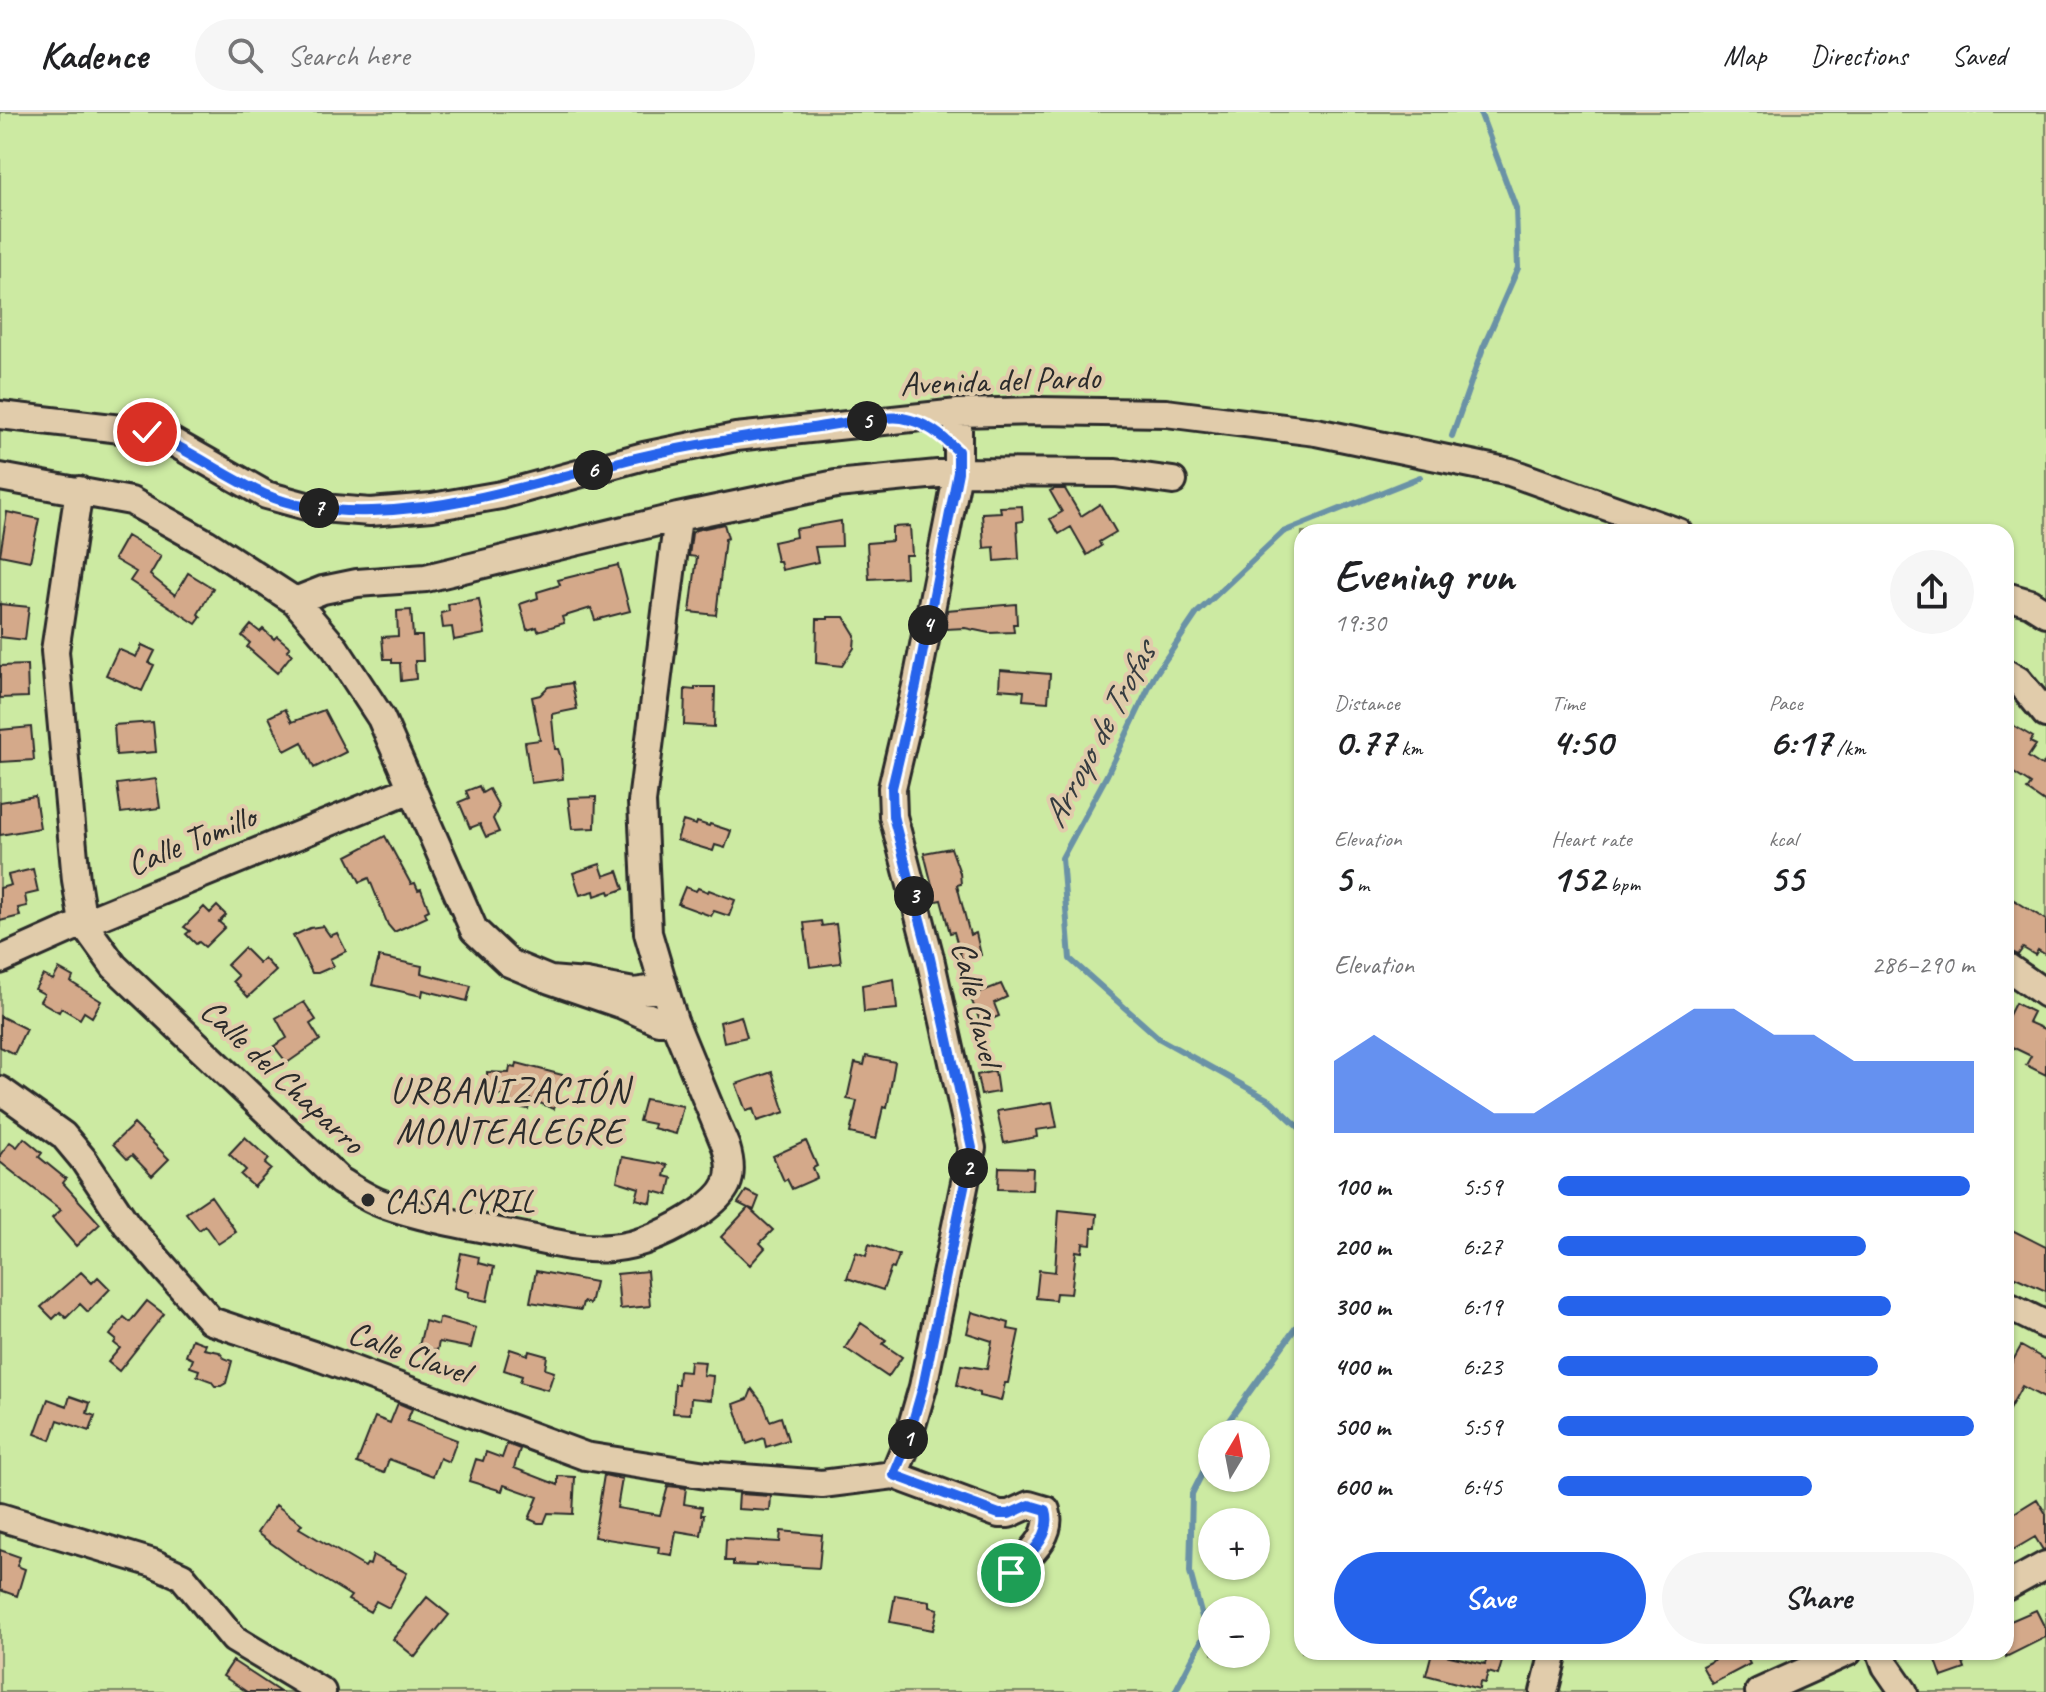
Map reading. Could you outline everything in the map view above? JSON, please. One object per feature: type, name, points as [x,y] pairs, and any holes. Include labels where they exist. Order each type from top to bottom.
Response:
[{"type":"street","points":[[958,462],[982,429],[1038,411]]},
{"type":"street","name":"Avenida del Pardo","points":[[0,415],[147,432],[171,441],[266,495],[310,507],[370,512],[432,507],[501,495],[644,456],[736,437],[958,413],[1166,413],[1316,432],[1510,472],[1656,524]]},
{"type":"street","name":"Calle Clavel","points":[[894,1475],[923,1387],[972,1148],[930,958],[893,816],[892,788],[916,686],[958,462],[958,413]]},
{"type":"street","points":[[901,418],[936,430],[958,462]]},
{"type":"street","points":[[295,601],[323,590],[357,583],[426,578],[678,517],[958,462],[1116,473],[1173,481]]},
{"type":"street","points":[[0,477],[131,501],[206,543],[295,601],[335,648],[381,718],[474,930],[509,963],[658,1021],[674,1021]]},
{"type":"street","name":"Calle del Chaparro","points":[[79,490],[55,651],[76,880],[83,923],[114,966],[340,1181],[381,1204],[470,1226],[608,1249],[636,1243],[684,1223],[710,1205],[727,1186],[732,1165],[674,1021],[648,933],[642,802],[678,517]]},
{"type":"street","points":[[2014,598],[2030,603],[2046,613]]},
{"type":"street","points":[[2014,678],[2046,714]]},
{"type":"street","name":"Calle Tomillo","points":[[0,960],[411,789]]},
{"type":"street","points":[[2014,972],[2046,994]]},
{"type":"street","points":[[550,980],[634,992],[664,988]]},
{"type":"street","name":"Calle Clavel","points":[[0,1090],[63,1135],[127,1225],[211,1321],[316,1356],[585,1456],[706,1475],[822,1484],[894,1475],[999,1514],[1009,1514],[1029,1505],[1046,1510],[1049,1520],[1044,1535],[1011,1573]]},
{"type":"street","points":[[2014,1309],[2046,1325]]},
{"type":"street","points":[[0,1517],[153,1563],[182,1576],[234,1639],[322,1692]]},
{"type":"street","points":[[2014,1583],[2046,1565]]},
{"type":"street","points":[[1544,1692],[1552,1660]]},
{"type":"street","points":[[1759,1692],[1830,1660]]},
{"type":"street","points":[[1884,1660],[1904,1692]]},
{"type":"green space","points":[[0,112],[2046,112],[2046,1692],[0,1692]]},
{"type":"building","points":[[1065,489],[1081,516],[1100,504],[1116,532],[1099,542],[1101,546],[1087,555],[1071,527],[1059,534],[1050,519],[1062,512],[1050,491]]},
{"type":"building","points":[[1022,506],[1023,521],[1017,522],[1019,559],[995,561],[994,547],[984,548],[982,513],[1001,512],[1000,507]]},
{"type":"building","points":[[7,512],[39,519],[30,561],[0,555]]},
{"type":"building","points":[[841,521],[842,546],[815,547],[818,562],[782,570],[773,542],[796,537],[795,529]]},
{"type":"building","points":[[724,524],[728,538],[725,539],[716,615],[690,612],[697,557],[689,556],[692,533]]},
{"type":"building","points":[[910,526],[912,555],[905,555],[906,577],[869,579],[867,543],[892,541],[892,527]]},
{"type":"building","points":[[127,536],[161,556],[150,575],[175,595],[188,573],[213,588],[198,614],[201,617],[196,624],[130,581],[136,572],[114,559]]},
{"type":"building","points":[[618,565],[630,611],[595,620],[591,608],[562,617],[564,623],[538,631],[537,627],[527,630],[520,604],[538,598],[537,592],[560,585],[558,580]]},
{"type":"building","points":[[479,599],[485,634],[454,640],[452,627],[443,628],[441,613],[449,611],[448,604]]},
{"type":"building","points":[[0,604],[29,607],[25,640],[0,637]]},
{"type":"building","points":[[1016,604],[1017,624],[1013,624],[1014,632],[946,629],[947,610]]},
{"type":"building","points":[[411,610],[413,636],[422,636],[423,661],[415,661],[416,679],[401,681],[400,663],[384,659],[382,637],[398,636],[397,611]]},
{"type":"building","points":[[844,617],[855,635],[854,648],[842,666],[816,663],[817,619]]},
{"type":"building","points":[[251,625],[260,632],[263,629],[274,639],[277,636],[290,647],[287,650],[292,654],[277,673],[247,647],[250,643],[242,636]]},
{"type":"building","points":[[142,645],[155,651],[149,663],[154,665],[142,691],[106,675],[118,649],[136,657]]},
{"type":"building","points":[[27,665],[28,697],[0,698],[0,666]]},
{"type":"building","points":[[1000,670],[1050,674],[1048,702],[1023,700],[1024,691],[999,689]]},
{"type":"building","points":[[572,683],[577,709],[552,714],[555,749],[558,749],[561,758],[563,779],[531,783],[525,742],[540,740],[532,697],[540,695],[548,687]]},
{"type":"building","points":[[695,687],[715,687],[714,727],[684,725],[685,689],[695,690]]},
{"type":"building","points":[[285,709],[292,722],[324,710],[346,752],[314,768],[302,742],[285,751],[269,717]]},
{"type":"building","points":[[153,722],[156,752],[116,755],[114,725]]},
{"type":"building","points":[[2014,726],[2033,737],[2030,742],[2036,745],[2028,757],[2042,766],[2046,760],[2046,803],[2027,790],[2031,784],[2014,773]]},
{"type":"building","points":[[31,727],[34,760],[0,762],[0,730]]},
{"type":"building","points":[[156,779],[160,808],[121,813],[117,784]]},
{"type":"building","points":[[479,786],[482,793],[489,789],[499,807],[493,819],[499,832],[486,837],[480,824],[470,828],[459,802],[469,798],[466,791]]},
{"type":"building","points":[[35,796],[40,828],[0,835],[0,802]]},
{"type":"building","points":[[596,797],[595,828],[572,829],[568,798]]},
{"type":"building","points":[[683,821],[696,825],[697,822],[710,824],[731,831],[725,848],[715,845],[713,851],[677,840]]},
{"type":"building","points":[[385,836],[411,884],[415,883],[418,890],[421,889],[429,910],[425,912],[427,917],[394,932],[388,925],[369,878],[360,882],[347,856]]},
{"type":"building","points":[[951,848],[960,873],[961,884],[957,885],[970,935],[976,933],[981,955],[962,960],[954,932],[950,933],[941,900],[936,901],[924,853]]},
{"type":"building","points":[[600,864],[604,876],[618,871],[624,889],[610,894],[609,891],[595,896],[594,891],[580,895],[573,873]]},
{"type":"building","points":[[33,869],[38,892],[25,895],[27,906],[18,908],[20,916],[0,921],[0,888],[11,885],[8,875]]},
{"type":"building","points":[[685,887],[696,891],[698,888],[709,890],[735,900],[729,916],[714,911],[711,916],[678,904]]},
{"type":"building","points":[[2014,900],[2046,920],[2046,955],[2038,950],[2035,955],[2023,948],[2018,955],[2014,953]]},
{"type":"building","points":[[217,906],[226,915],[219,922],[225,927],[205,947],[199,942],[196,944],[186,934],[190,931],[184,927],[204,907],[210,913]]},
{"type":"building","points":[[821,921],[822,926],[836,924],[841,963],[810,967],[804,923]]},
{"type":"building","points":[[323,926],[330,936],[337,933],[346,951],[330,959],[334,966],[312,973],[293,936]]},
{"type":"building","points":[[244,948],[259,963],[264,958],[276,971],[248,997],[233,981],[238,976],[227,965]]},
{"type":"building","points":[[379,957],[422,966],[421,973],[471,986],[467,1001],[423,990],[422,996],[372,985]]},
{"type":"building","points":[[59,969],[73,977],[71,982],[101,1001],[92,1017],[84,1012],[80,1019],[40,1001],[44,994],[35,989],[43,975],[53,980]]},
{"type":"building","points":[[894,979],[897,1009],[864,1012],[862,985]]},
{"type":"building","points":[[1001,984],[1007,997],[994,1003],[999,1016],[981,1024],[970,996]]},
{"type":"building","points":[[304,1002],[316,1020],[310,1024],[320,1040],[287,1063],[274,1046],[287,1038],[276,1018]]},
{"type":"building","points":[[2014,1005],[2033,1012],[2028,1022],[2044,1029],[2046,1025],[2046,1075],[2026,1065],[2031,1056],[2014,1048]]},
{"type":"building","points":[[0,1016],[26,1029],[14,1054],[0,1047]]},
{"type":"building","points":[[741,1016],[747,1037],[724,1042],[720,1022]]},
{"type":"building","points":[[866,1056],[895,1062],[887,1108],[883,1107],[876,1139],[850,1133],[857,1101],[847,1099],[855,1063],[864,1065]]},
{"type":"building","points":[[517,1063],[566,1076],[554,1109],[530,1099],[528,1109],[509,1105],[511,1095],[487,1095],[487,1072],[509,1073],[510,1067],[516,1068]]},
{"type":"building","points":[[995,1071],[998,1092],[981,1095],[977,1075]]},
{"type":"building","points":[[772,1072],[785,1112],[757,1121],[753,1109],[746,1111],[736,1084]]},
{"type":"building","points":[[645,1099],[683,1106],[676,1134],[639,1121]]},
{"type":"building","points":[[1052,1102],[1057,1127],[1036,1130],[1037,1137],[1004,1143],[997,1111]]},
{"type":"building","points":[[134,1124],[169,1159],[152,1176],[132,1155],[127,1159],[113,1144]]},
{"type":"building","points":[[245,1137],[269,1159],[265,1164],[271,1169],[254,1187],[241,1175],[246,1170],[229,1154]]},
{"type":"building","points":[[24,1138],[42,1153],[39,1157],[66,1179],[63,1183],[100,1224],[76,1246],[52,1218],[61,1210],[0,1162],[0,1155],[10,1142],[17,1147]]},
{"type":"building","points":[[806,1141],[817,1166],[813,1168],[817,1178],[792,1189],[787,1179],[784,1181],[773,1156]]},
{"type":"building","points":[[622,1157],[667,1165],[664,1176],[672,1178],[668,1195],[653,1191],[651,1203],[636,1199],[639,1188],[617,1181]]},
{"type":"building","points":[[999,1167],[1033,1168],[1032,1190],[998,1189]]},
{"type":"building","points":[[746,1191],[759,1197],[754,1210],[749,1208],[773,1230],[760,1243],[765,1248],[750,1265],[721,1237],[748,1208],[738,1203]]},
{"type":"building","points":[[211,1196],[236,1232],[218,1244],[205,1226],[199,1230],[186,1213]]},
{"type":"building","points":[[1059,1210],[1097,1214],[1096,1228],[1092,1228],[1091,1244],[1083,1243],[1082,1252],[1076,1251],[1071,1294],[1056,1293],[1055,1300],[1036,1298],[1039,1270],[1055,1272]]},
{"type":"building","points":[[2014,1231],[2046,1247],[2046,1291],[2014,1277]]},
{"type":"building","points":[[869,1244],[899,1255],[883,1290],[847,1278],[856,1252],[866,1256]]},
{"type":"building","points":[[461,1253],[479,1257],[478,1263],[494,1267],[487,1301],[468,1297],[469,1292],[454,1288]]},
{"type":"building","points":[[536,1271],[595,1282],[590,1304],[583,1302],[581,1310],[530,1302]]},
{"type":"building","points":[[647,1271],[650,1306],[620,1309],[617,1274]]},
{"type":"building","points":[[81,1272],[92,1283],[98,1277],[110,1289],[88,1312],[80,1304],[66,1318],[60,1312],[53,1319],[41,1307]]},
{"type":"building","points":[[147,1301],[164,1314],[119,1371],[108,1362],[120,1348],[110,1335],[124,1317],[130,1322]]},
{"type":"building","points":[[972,1312],[1009,1323],[1008,1329],[1019,1331],[1001,1401],[979,1396],[979,1393],[957,1385],[961,1365],[987,1369],[992,1341],[967,1333]]},
{"type":"building","points":[[439,1318],[476,1328],[471,1348],[439,1342],[437,1351],[419,1346],[425,1321],[438,1325]]},
{"type":"building","points":[[861,1323],[886,1340],[883,1344],[902,1357],[888,1377],[845,1348]]},
{"type":"building","points":[[192,1339],[206,1344],[204,1349],[219,1352],[232,1361],[226,1383],[215,1386],[211,1381],[197,1376],[199,1370],[190,1367],[193,1359],[186,1356]]},
{"type":"building","points":[[2021,1346],[2046,1360],[2046,1399],[2022,1386],[2014,1400],[2014,1359]]},
{"type":"building","points":[[510,1349],[528,1355],[529,1351],[547,1356],[545,1369],[554,1372],[548,1390],[520,1382],[522,1376],[504,1370]]},
{"type":"building","points":[[690,1361],[705,1362],[703,1375],[713,1376],[711,1400],[691,1398],[690,1414],[673,1413],[679,1371],[689,1372]]},
{"type":"building","points":[[752,1389],[764,1405],[770,1421],[781,1417],[788,1440],[766,1447],[764,1438],[747,1444],[734,1404],[748,1399]]},
{"type":"building","points":[[70,1396],[90,1403],[87,1413],[95,1416],[90,1431],[58,1420],[51,1440],[35,1434],[48,1399],[67,1406]]},
{"type":"building","points":[[398,1403],[412,1409],[407,1421],[457,1440],[449,1462],[440,1458],[433,1476],[389,1459],[384,1473],[357,1463],[375,1417],[390,1423]]},
{"type":"building","points":[[507,1444],[520,1449],[514,1468],[558,1485],[558,1476],[575,1477],[573,1514],[548,1513],[544,1523],[538,1523],[529,1519],[538,1497],[504,1485],[502,1491],[469,1481],[476,1459],[483,1461],[486,1452],[502,1458]]},
{"type":"building","points":[[604,1475],[622,1479],[617,1508],[660,1515],[668,1486],[686,1488],[684,1504],[702,1507],[701,1535],[676,1531],[672,1555],[658,1553],[659,1547],[594,1537]]},
{"type":"building","points":[[739,1494],[771,1496],[770,1511],[738,1509]]},
{"type":"building","points":[[2037,1499],[2046,1514],[2046,1549],[2043,1550],[2035,1537],[2014,1549],[2014,1513]]},
{"type":"building","points":[[276,1505],[302,1524],[299,1528],[365,1567],[370,1565],[373,1555],[407,1573],[389,1608],[376,1601],[370,1612],[348,1600],[351,1596],[257,1533]]},
{"type":"building","points":[[781,1531],[822,1535],[819,1568],[733,1565],[733,1561],[725,1561],[726,1539],[780,1542]]},
{"type":"building","points":[[0,1550],[20,1557],[17,1566],[25,1569],[17,1596],[0,1590]]},
{"type":"building","points":[[895,1595],[930,1601],[930,1607],[938,1609],[933,1630],[890,1622]]},
{"type":"building","points":[[427,1597],[449,1615],[415,1657],[393,1639]]},
{"type":"building","points":[[2036,1610],[2046,1630],[2046,1637],[2014,1653],[2014,1620]]},
{"type":"building","points":[[1430,1660],[1467,1660],[1485,1664],[1486,1660],[1502,1660],[1498,1675],[1488,1672],[1485,1683],[1480,1682],[1479,1689],[1426,1675]]},
{"type":"building","points":[[1714,1660],[1748,1660],[1750,1664],[1712,1684],[1702,1666]]},
{"type":"building","points":[[1936,1660],[1962,1660],[1965,1669],[1942,1677]]},
{"type":"building","points":[[233,1661],[280,1692],[247,1692],[223,1676]]},
{"type":"waterway","name":"Arroyo de Trofas","points":[[1452,436],[1483,348],[1518,268],[1516,208],[1480,112]]},
{"type":"waterway","name":"Arroyo de Trofas","points":[[1303,524],[1420,477]]},
{"type":"waterway","name":"Arroyo de Trofas","points":[[1294,528],[1283,532],[1197,613],[1155,675],[1107,775],[1062,858],[1070,959],[1160,1039],[1271,1101],[1294,1123]]},
{"type":"waterway","name":"Arroyo de Trofas","points":[[1229,1420],[1294,1330]]},
{"type":"waterway","name":"Arroyo de Trofas","points":[[1175,1692],[1206,1632],[1190,1572],[1192,1494],[1198,1482]]},
{"type":"place","name":"CASA CYRIL","points":[[368,1200]]},
{"type":"district","name":"URBANIZACIÓN MONTEALEGRE","points":[[510,1110]]},
{"type":"route","points":[[147,432],[171,441],[266,495],[310,507],[370,512],[432,507],[501,495],[644,456],[736,437],[901,418],[936,430],[958,451],[958,472],[916,686],[892,788],[893,816],[930,958],[972,1148],[923,1387],[894,1475],[999,1514],[1009,1514],[1026,1505],[1046,1510],[1049,1520],[1044,1535],[1011,1573]]}]
